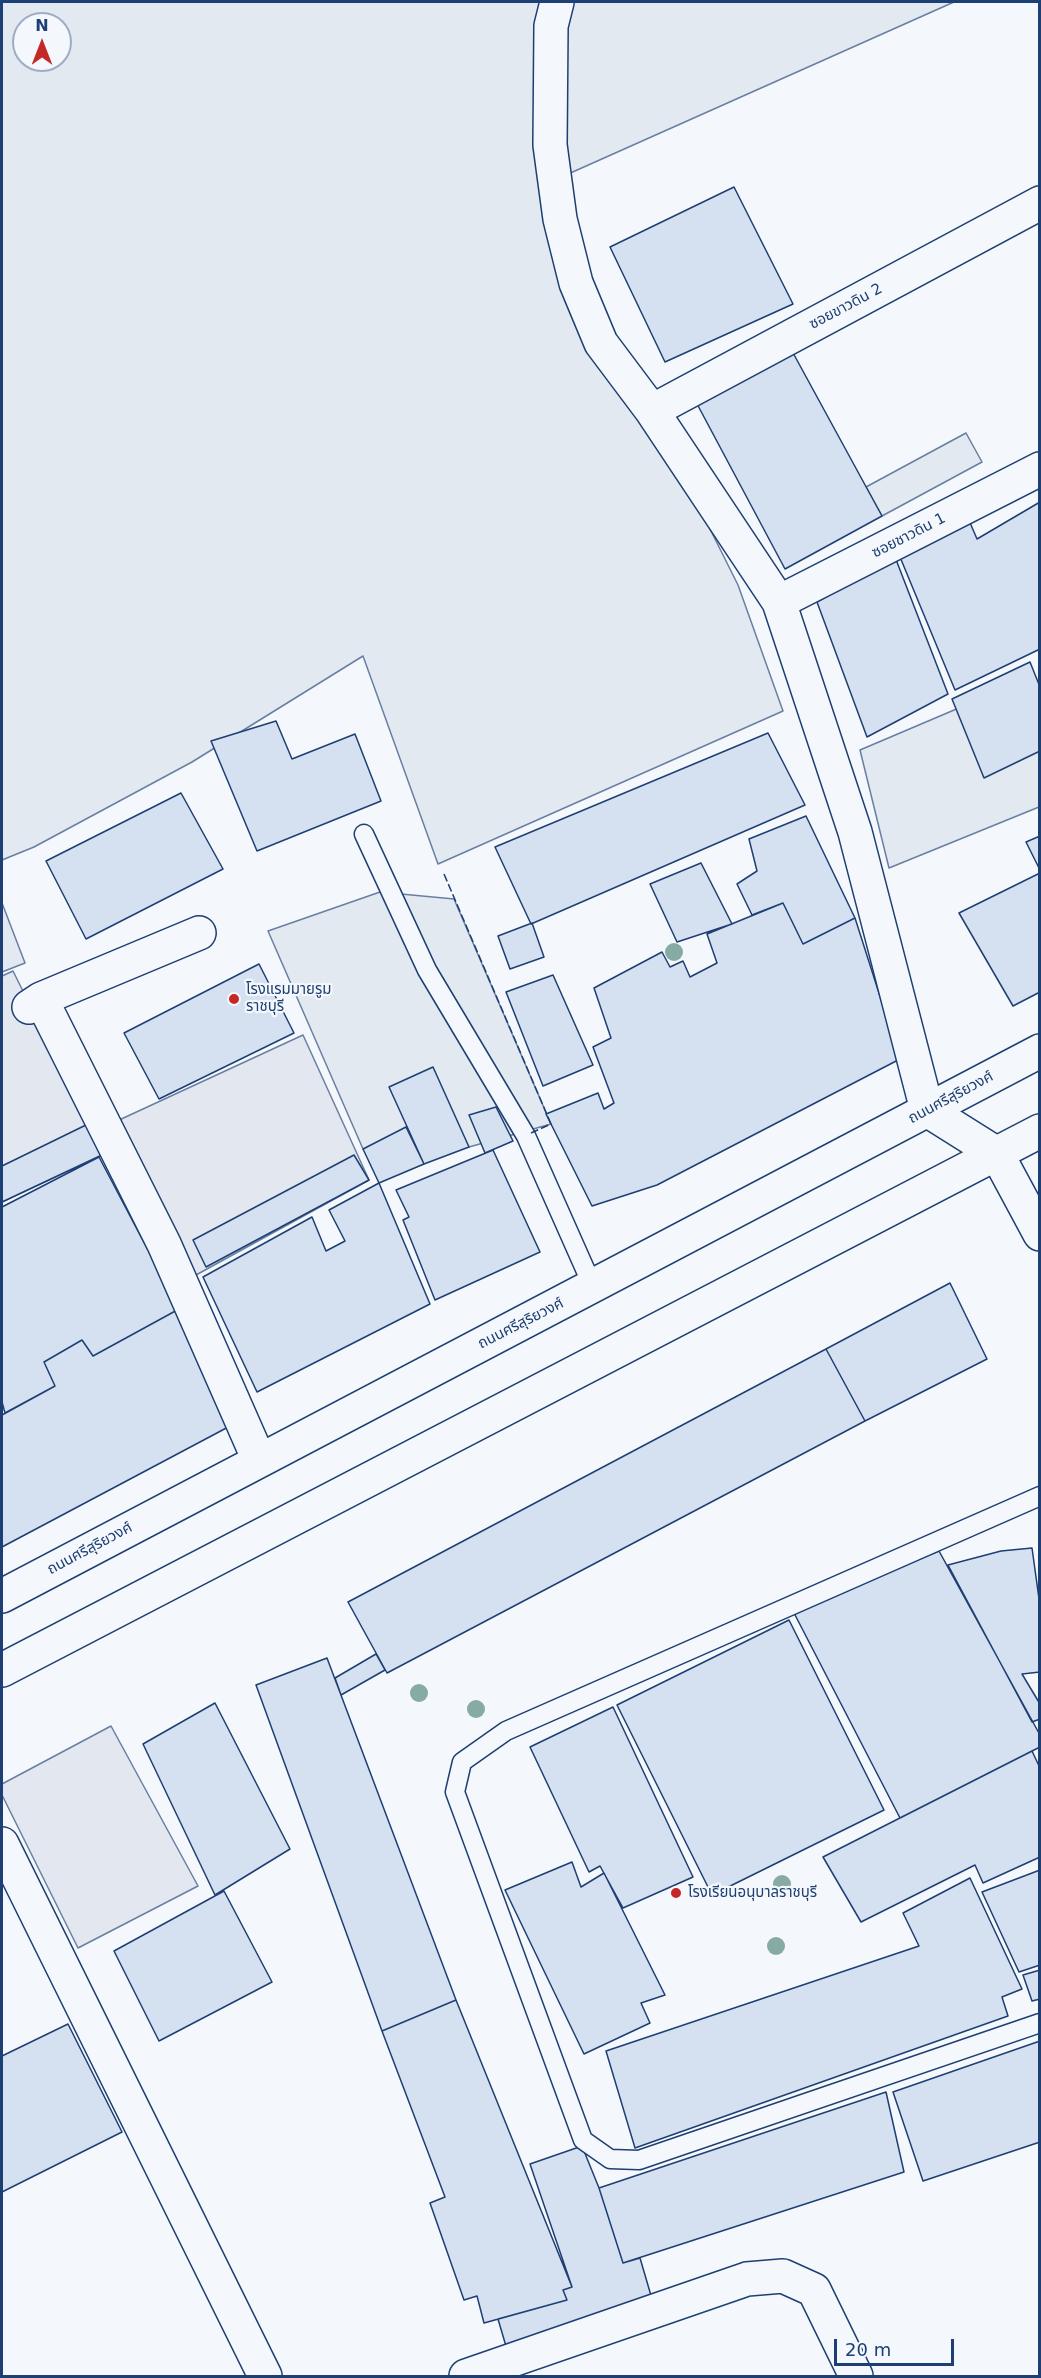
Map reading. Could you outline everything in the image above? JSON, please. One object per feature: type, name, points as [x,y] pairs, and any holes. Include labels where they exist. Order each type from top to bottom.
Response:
[{"type":"street","points":[[557,2],[551,26],[550,145],[560,219],[576,283],[601,343],[652,411],[779,602],[855,832],[927,1110],[997,1154],[1040,1234]]},
{"type":"street","name":"ซอยขาวดิน 2","points":[[652,411],[1040,203]]},
{"type":"street","name":"ซอยชาวดิน 1","points":[[779,602],[1040,469]]},
{"type":"street","points":[[199,933],[35,1003],[161,1224],[259,1460]]},
{"type":"street","name":"ถนนศรีสุริยวงศ์","points":[[2,1596],[1040,1051]]},
{"type":"street","points":[[2,1670],[1040,1131]]},
{"type":"street","points":[[2,1847],[265,2376]]},
{"type":"street","points":[[466,2376],[747,2279],[783,2276],[814,2290],[856,2376]]},
{"type":"lane","points":[[364,834],[427,969],[526,1136],[594,1287]]},
{"type":"lane","points":[[1040,1496],[506,1731],[462,1762],[454,1792],[583,2140],[610,2159],[639,2160],[1040,2023]]},
{"type":"shaded area","points":[[2,2],[954,2],[539,187],[738,585],[783,711],[438,864],[363,656],[192,762],[34,847],[2,860]]},
{"type":"shaded area","points":[[966,433],[982,462],[882,516],[866,487]]},
{"type":"shaded area","points":[[1020,682],[1039,737],[1039,807],[889,868],[860,750]]},
{"type":"shaded area","points":[[380,892],[454,899],[551,1124],[469,1147],[363,1149],[268,931]]},
{"type":"shaded area","points":[[2,903],[25,963],[2,972]]},
{"type":"shaded area","points":[[13,971],[104,1154],[2,1202],[2,976]]},
{"type":"shaded area","points":[[303,1035],[369,1180],[196,1275],[166,1221],[117,1121]]},
{"type":"shaded area","points":[[111,1726],[198,1886],[78,1948],[2,1795],[2,1784]]},
{"type":"building","points":[[734,187],[793,304],[665,362],[610,247]]},
{"type":"building","points":[[792,351],[882,516],[785,569],[696,402]]},
{"type":"building","points":[[1040,502],[1040,649],[955,690],[900,557],[968,518],[977,539]]},
{"type":"building","points":[[895,557],[948,694],[867,737],[817,602]]},
{"type":"building","points":[[1030,662],[1040,687],[1040,751],[984,778],[952,699]]},
{"type":"building","points":[[276,721],[292,759],[355,734],[381,801],[257,851],[211,741]]},
{"type":"building","points":[[768,733],[805,805],[531,924],[495,847]]},
{"type":"building","points":[[181,793],[223,869],[86,939],[46,861]]},
{"type":"building","points":[[806,816],[855,918],[803,944],[783,903],[752,915],[737,884],[757,871],[749,839]]},
{"type":"building","points":[[1040,836],[1040,870],[1026,842]]},
{"type":"building","points":[[701,863],[732,924],[677,942],[650,884]]},
{"type":"building","points":[[1040,873],[1040,992],[1013,1006],[959,913]]},
{"type":"building","points":[[783,903],[803,944],[855,918],[900,1059],[657,1185],[592,1206],[546,1114],[598,1093],[604,1109],[614,1103],[593,1047],[611,1038],[594,988],[662,952],[670,967],[683,961],[690,977],[717,963],[707,934]]},
{"type":"building","points":[[532,923],[544,957],[510,969],[498,936]]},
{"type":"building","name":"โรงแรมมายรูม ราชบุรี","points":[[259,964],[294,1033],[159,1099],[124,1033]]},
{"type":"building","points":[[553,975],[593,1065],[543,1086],[506,992]]},
{"type":"building","points":[[433,1067],[469,1147],[424,1164],[389,1087]]},
{"type":"building","points":[[496,1107],[513,1141],[485,1153],[469,1115]]},
{"type":"building","points":[[88,1124],[104,1154],[2,1202],[2,1166]]},
{"type":"building","points":[[406,1127],[424,1164],[379,1183],[363,1149]]},
{"type":"building","points":[[493,1150],[540,1252],[435,1300],[403,1220],[409,1217],[396,1190]]},
{"type":"building","points":[[354,1155],[369,1180],[206,1267],[193,1240]]},
{"type":"building","points":[[99,1157],[179,1309],[93,1356],[82,1340],[44,1362],[55,1386],[5,1413],[2,1402],[2,1207]]},
{"type":"building","points":[[379,1183],[430,1304],[257,1392],[203,1277],[312,1217],[326,1251],[345,1241],[329,1210]]},
{"type":"building","points":[[950,1283],[987,1359],[865,1421],[826,1349]]},
{"type":"building","points":[[179,1309],[232,1425],[2,1547],[2,1415],[55,1386],[44,1362],[82,1340],[93,1356]]},
{"type":"building","points":[[826,1349],[865,1421],[387,1673],[348,1602]]},
{"type":"building","points":[[1032,1548],[1040,1606],[1040,1672],[1022,1674],[1040,1704],[1040,1719],[1032,1722],[948,1565],[1001,1551]]},
{"type":"building","points":[[939,1551],[1040,1735],[1040,1747],[900,1818],[793,1611]]},
{"type":"building","points":[[789,1620],[884,1810],[712,1895],[617,1705]]},
{"type":"building","points":[[376,1654],[385,1670],[341,1695],[335,1678]]},
{"type":"building","points":[[327,1658],[456,2000],[382,2031],[256,1685]]},
{"type":"building","points":[[215,1703],[290,1849],[215,1895],[143,1744]]},
{"type":"building","points":[[613,1707],[693,1877],[623,1908],[600,1866],[589,1872],[530,1747]]},
{"type":"building","points":[[1032,1751],[1040,1768],[1040,1857],[983,1883],[975,1865],[861,1922],[823,1857]]},
{"type":"building","points":[[572,1862],[581,1887],[604,1873],[665,1995],[641,2003],[650,2023],[584,2054],[505,1890]]},
{"type":"building","points":[[1040,1870],[1040,1965],[1019,1972],[982,1892]]},
{"type":"building","points":[[970,1878],[1022,1989],[1002,1997],[1008,2016],[635,2148],[606,2051],[919,1946],[903,1913]]},
{"type":"building","points":[[224,1891],[272,1982],[159,2041],[114,1951]]},
{"type":"building","points":[[1040,1970],[1040,1999],[1032,2001],[1023,1975]]},
{"type":"building","points":[[456,2000],[572,2287],[563,2290],[567,2300],[484,2323],[477,2296],[464,2300],[430,2203],[445,2197],[382,2031]]},
{"type":"building","points":[[68,2024],[122,2132],[2,2192],[2,2056]]},
{"type":"building","points":[[1040,2041],[1040,2142],[923,2181],[893,2092]]},
{"type":"building","points":[[886,2092],[904,2172],[623,2263],[599,2188]]},
{"type":"building","points":[[582,2146],[599,2188],[623,2263],[640,2258],[652,2299],[508,2353],[498,2319],[567,2300],[563,2290],[572,2287],[530,2164]]},
{"type":"fence","points":[[444,874],[551,1124],[531,1133]]},
{"type":"place","name":"โรงแรมมายรูม ราชบุรี","points":[[234,999]]},
{"type":"place","name":"โรงเรียนอนุบาลราชบุรี","points":[[676,1893]]}]
